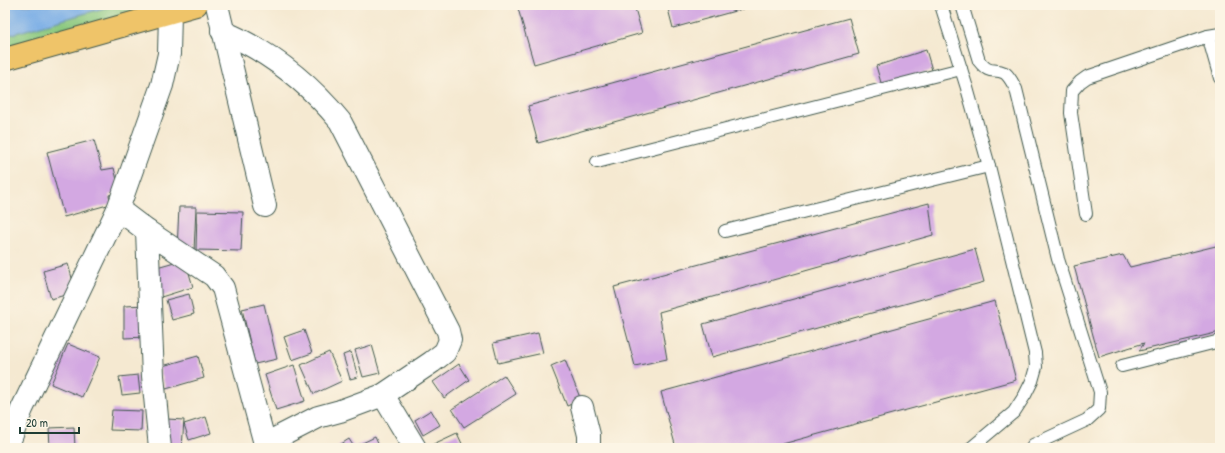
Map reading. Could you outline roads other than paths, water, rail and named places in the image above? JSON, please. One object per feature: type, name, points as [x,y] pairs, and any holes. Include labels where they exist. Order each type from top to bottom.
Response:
[{"type":"main road","points":[[5,59],[196,5]]},
{"type":"street","points":[[217,5],[265,206]]},
{"type":"street","points":[[7,446],[14,408],[118,209],[162,85],[169,54],[170,13]]},
{"type":"street","points":[[118,209],[214,276],[223,288],[265,446],[318,417],[340,411],[383,395],[432,362],[444,352],[450,340],[448,331],[340,120],[326,103],[298,78],[243,40],[222,31]]},
{"type":"street","points":[[147,230],[156,447]]},
{"type":"street","points":[[383,395],[414,448]]},
{"type":"street","points":[[582,407],[589,435],[589,448]]},
{"type":"lane","points":[[941,5],[989,166],[1035,353],[1036,367],[1032,381],[1014,412],[971,448]]},
{"type":"lane","points":[[962,5],[979,61],[984,68],[1005,74],[1016,89],[1058,259],[1100,392],[1099,409],[1087,420],[1033,445],[1032,448]]},
{"type":"lane","points":[[1086,214],[1071,113],[1072,91],[1080,82],[1087,77],[1214,35],[1220,78]]},
{"type":"lane","points":[[597,162],[961,69]]},
{"type":"lane","points":[[725,231],[989,166]]},
{"type":"lane","points":[[1122,366],[1220,344]]},
{"type":"water","points":[[5,5],[115,5],[5,36]]}]
